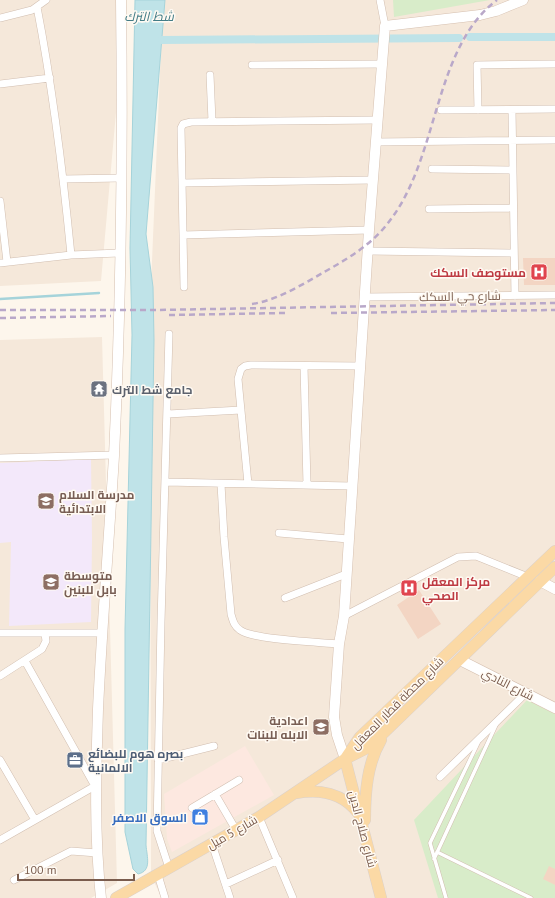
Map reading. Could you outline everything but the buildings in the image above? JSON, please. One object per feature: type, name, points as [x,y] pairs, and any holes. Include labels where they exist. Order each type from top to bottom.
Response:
[{"type":"main road","name":"شارع محطة قطار المعقل","points":[[345,759],[360,737],[555,551]]},
{"type":"main road","name":"شارع محطة قطار المعقل","points":[[345,759],[369,747],[555,567]]},
{"type":"main road","points":[[364,833],[369,770],[375,752],[386,731]]},
{"type":"main road","name":"شارع 5 ميل","points":[[116,898],[259,817],[345,759]]},
{"type":"main road","name":"شارع صلاح الدين","points":[[345,759],[382,898]]},
{"type":"main road","points":[[296,793],[306,791],[333,795],[348,802],[360,816]]},
{"type":"street","points":[[0,18],[27,12],[46,0]]},
{"type":"street","points":[[101,898],[97,853],[95,786],[102,633],[114,455],[122,178],[121,0]]},
{"type":"street","points":[[345,759],[337,735],[334,718],[339,644],[344,616],[351,486],[377,120],[385,31],[380,0]]},
{"type":"street","points":[[385,31],[480,15],[496,11],[523,0]]},
{"type":"street","points":[[37,7],[50,78],[64,179],[71,256]]},
{"type":"street","points":[[252,66],[383,59]]},
{"type":"street","points":[[478,110],[477,65],[555,64]]},
{"type":"street","points":[[210,75],[212,121]]},
{"type":"street","points":[[0,84],[50,78]]},
{"type":"street","points":[[441,110],[555,109]]},
{"type":"street","points":[[512,110],[515,296]]},
{"type":"street","points":[[184,287],[181,128],[186,122],[377,120]]},
{"type":"street","points":[[376,142],[555,140]]},
{"type":"street","points":[[432,169],[513,170]]},
{"type":"street","points":[[64,179],[122,178]]},
{"type":"street","points":[[182,183],[373,180]]},
{"type":"street","points":[[0,201],[3,262],[119,253]]},
{"type":"street","points":[[429,209],[513,208]]},
{"type":"street","points":[[183,234],[369,230]]},
{"type":"street","points":[[368,251],[514,253]]},
{"type":"street","name":"شارع حي السكك","points":[[365,298],[555,295]]},
{"type":"street","points":[[169,868],[157,831],[170,334]]},
{"type":"street","points":[[248,484],[238,379],[238,373],[241,368],[245,366],[360,366]]},
{"type":"street","points":[[304,366],[307,485]]},
{"type":"street","points":[[168,414],[241,410]]},
{"type":"street","points":[[0,458],[114,455]]},
{"type":"street","points":[[166,482],[351,486]]},
{"type":"street","points":[[221,484],[231,614],[234,623],[241,631],[260,636],[339,644]]},
{"type":"street","points":[[279,533],[348,539]]},
{"type":"street","points":[[344,616],[458,557],[476,556],[528,577]]},
{"type":"street","points":[[285,598],[346,574]]},
{"type":"street","points":[[540,581],[555,589]]},
{"type":"street","points":[[0,633],[102,633]]},
{"type":"street","points":[[0,676],[42,649],[46,641],[45,634]]},
{"type":"street","name":"شارع النادي","points":[[460,660],[555,708]]},
{"type":"street","points":[[25,661],[95,786]]},
{"type":"street","points":[[440,777],[526,693]]},
{"type":"street","points":[[158,760],[214,746]]},
{"type":"street","points":[[0,760],[35,820]]},
{"type":"street","points":[[192,808],[239,780]]},
{"type":"street","points":[[0,840],[95,786]]},
{"type":"street","points":[[215,794],[236,830]]},
{"type":"street","points":[[259,817],[278,860],[292,898]]},
{"type":"street","points":[[212,844],[230,898]]},
{"type":"street","points":[[14,880],[71,851],[97,853]]},
{"type":"street","points":[[226,884],[278,860]]},
{"type":"street","points":[[158,875],[165,898]]},
{"type":"lane","points":[[434,859],[499,720]]},
{"type":"lane","points":[[446,898],[430,846],[430,841],[480,739]]},
{"type":"lane","points":[[437,852],[531,898]]},
{"type":"shaded area","points":[[0,0],[126,0],[101,281],[0,286]]},
{"type":"shaded area","points":[[163,0],[555,0],[555,898],[162,898],[151,876],[150,309]]},
{"type":"shaded area","points":[[102,337],[117,883],[91,898],[0,898],[0,340]]},
{"type":"shaded area","points":[[91,459],[91,622],[9,626],[11,542],[0,543],[0,463]]},
{"type":"shaded area","name":"السوق الاصفر","points":[[245,746],[274,795],[172,852],[167,839],[164,794]]},
{"type":"green space","points":[[393,0],[490,0],[394,17]]},
{"type":"green space","points":[[527,700],[555,714],[555,898],[438,898],[414,820]]},
{"type":"water","name":"شط الترك","points":[[135,0],[165,0],[146,234],[153,287],[154,340],[146,845],[148,863],[145,870],[138,874],[133,869],[125,832],[125,629],[132,335],[130,248]]},
{"type":"waterway","points":[[470,37],[555,37]]},
{"type":"waterway","points":[[162,40],[459,38]]},
{"type":"waterway","points":[[0,299],[99,293]]},
{"type":"railway","points":[[252,304],[281,295],[335,266],[352,256],[382,231],[405,197],[418,168],[448,75],[460,46],[476,21],[497,0]]},
{"type":"railway","points":[[0,310],[156,310],[555,303]]},
{"type":"railway","points":[[331,313],[555,310]]},
{"type":"railway","points":[[169,315],[285,313]]},
{"type":"railway","points":[[0,318],[111,316]]},
{"type":"place","name":"مستوصف السكك","points":[[539,272]]},
{"type":"place","name":"جامع شط الترك","points":[[99,389]]},
{"type":"place","name":"مدرسة السلام الابتدائية","points":[[46,501]]},
{"type":"place","name":"متوسطة بابل للبنين","points":[[51,582]]},
{"type":"place","name":"مركز المعقل الصحي","points":[[409,588]]},
{"type":"place","name":"اعدادية الابله للبنات","points":[[321,727]]},
{"type":"place","name":"بصره هوم للبضائع الالمانية","points":[[75,760]]},
{"type":"place","name":"السوق الاصفر","points":[[200,817]]}]
